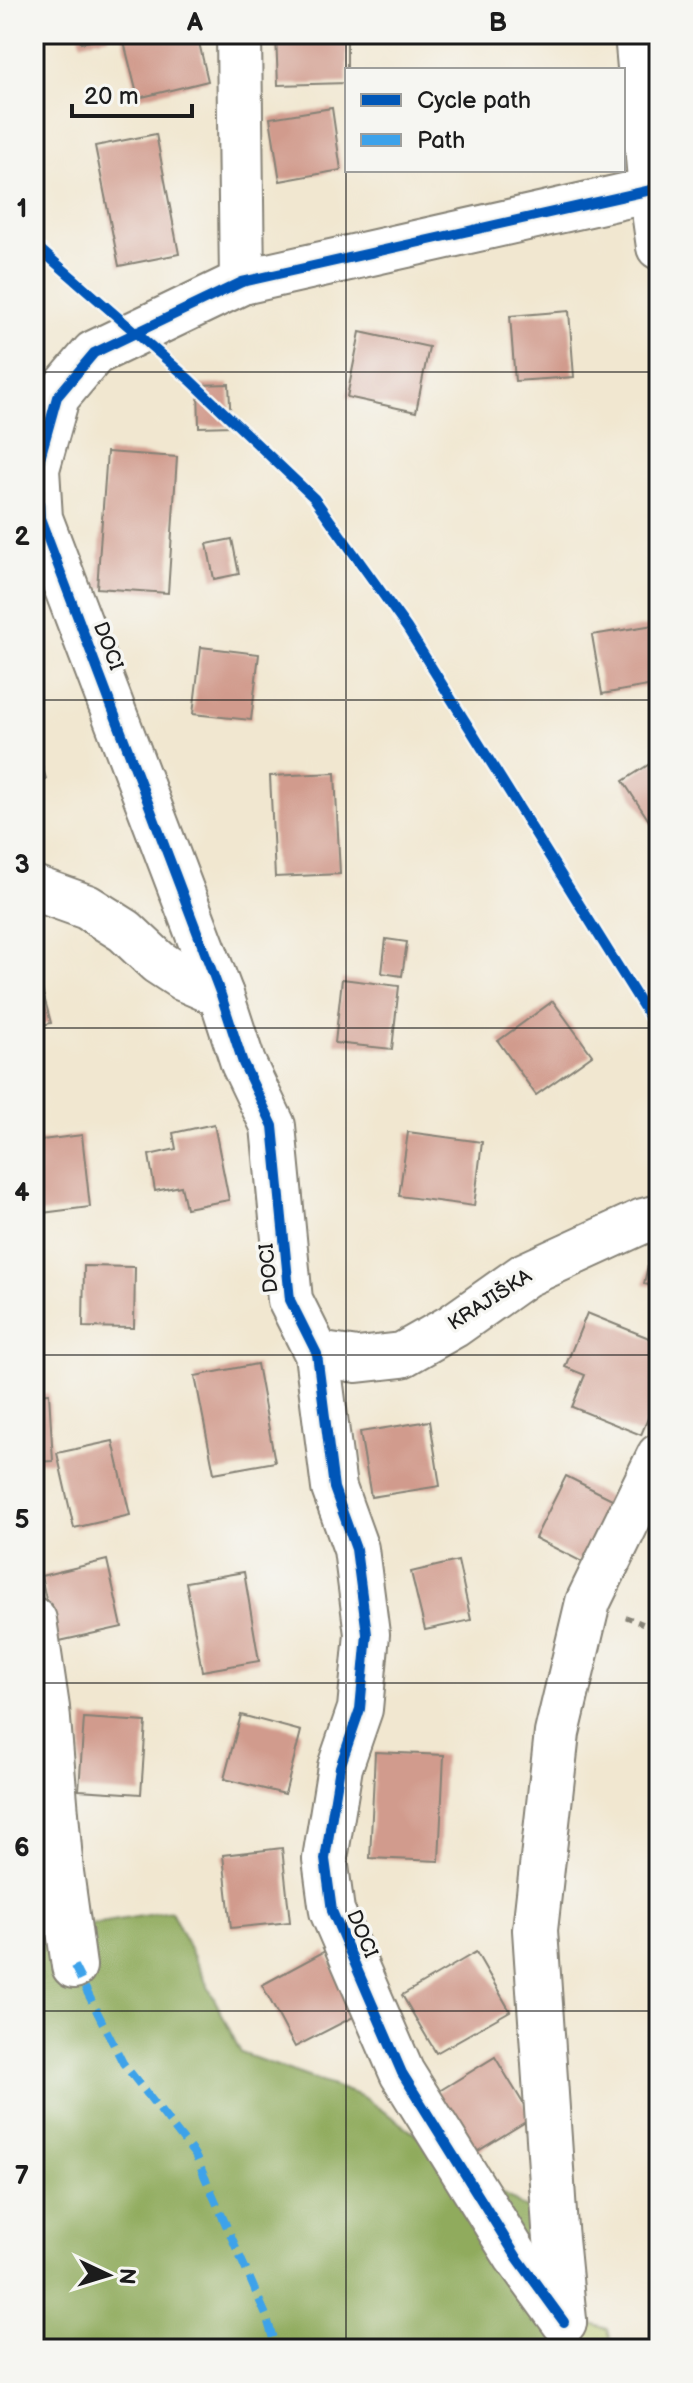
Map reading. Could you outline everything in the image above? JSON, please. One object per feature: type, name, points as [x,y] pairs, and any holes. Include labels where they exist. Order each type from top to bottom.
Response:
[{"type":"street","points":[[239,34],[242,282]]},
{"type":"street","points":[[637,34],[659,247]]},
{"type":"street","name":"DOCI","points":[[566,2336],[402,2073],[332,1911],[325,1859],[340,1767],[360,1709],[367,1634],[356,1549],[334,1488],[317,1354],[290,1300],[273,1126],[243,1063],[221,995],[40,518],[37,469],[57,397],[94,353],[242,282],[655,190]]},
{"type":"street","points":[[34,888],[87,907],[125,931],[158,962],[184,979],[221,995]]},
{"type":"street","name":"KRAJIŠKA","points":[[317,1354],[357,1360],[402,1355],[453,1326],[525,1275],[643,1221],[659,1217]]},
{"type":"street","points":[[566,2336],[557,2255],[535,1930],[557,1733],[588,1602],[659,1456]]},
{"type":"street","points":[[34,1620],[47,1708],[61,1872],[74,1966]]},
{"type":"green space","points":[[171,1911],[241,2053],[361,2096],[541,2219],[554,2349],[34,2349],[34,1934]]},
{"type":"green space","points":[[577,2319],[608,2329],[613,2349],[579,2349]]},
{"type":"building","points":[[79,34],[109,34],[109,37],[81,43]]},
{"type":"building","points":[[122,34],[197,34],[208,81],[138,98]]},
{"type":"building","points":[[276,34],[347,34],[345,83],[278,85]]},
{"type":"building","points":[[332,108],[341,170],[280,181],[270,118]]},
{"type":"building","points":[[156,134],[179,254],[119,266],[95,146]]},
{"type":"building","points":[[569,311],[574,377],[515,381],[510,316]]},
{"type":"building","points":[[360,332],[429,347],[416,412],[347,397]]},
{"type":"building","points":[[229,384],[231,426],[199,427],[198,385]]},
{"type":"building","points":[[107,452],[177,457],[168,593],[97,588]]},
{"type":"building","points":[[232,539],[239,574],[214,579],[207,544]]},
{"type":"building","points":[[654,625],[659,653],[659,684],[602,694],[592,635]]},
{"type":"building","points":[[201,647],[259,654],[251,720],[193,714]]},
{"type":"building","points":[[34,742],[46,779],[34,782]]},
{"type":"building","points":[[659,758],[659,836],[623,781]]},
{"type":"building","points":[[335,773],[340,874],[275,877],[270,776]]},
{"type":"building","points":[[386,939],[407,942],[402,976],[382,973]]},
{"type":"building","points":[[34,959],[51,1023],[34,1027]]},
{"type":"building","points":[[342,979],[399,986],[392,1049],[335,1043]]},
{"type":"building","points":[[553,1001],[592,1055],[536,1095],[498,1041]]},
{"type":"building","points":[[214,1124],[229,1200],[186,1208],[181,1186],[155,1191],[149,1155],[176,1149],[173,1133]]},
{"type":"building","points":[[408,1132],[482,1142],[474,1206],[399,1196]]},
{"type":"building","points":[[82,1135],[90,1207],[34,1214],[34,1141]]},
{"type":"building","points":[[656,1228],[659,1229],[659,1287],[644,1284]]},
{"type":"building","points":[[84,1266],[135,1267],[134,1328],[83,1327]]},
{"type":"building","points":[[587,1313],[659,1342],[659,1392],[641,1435],[572,1407],[585,1375],[565,1367]]},
{"type":"building","points":[[257,1364],[275,1462],[214,1473],[195,1376]]},
{"type":"building","points":[[49,1393],[53,1461],[34,1462],[34,1394]]},
{"type":"building","points":[[430,1421],[440,1486],[371,1497],[360,1432]]},
{"type":"building","points":[[113,1441],[130,1515],[74,1528],[57,1453]]},
{"type":"building","points":[[566,1476],[620,1503],[588,1565],[535,1538]]},
{"type":"building","points":[[107,1560],[122,1627],[55,1642],[41,1576]]},
{"type":"building","points":[[458,1561],[471,1620],[425,1630],[411,1572]]},
{"type":"building","points":[[244,1572],[259,1661],[202,1671],[186,1582]]},
{"type":"building","points":[[241,1715],[301,1731],[285,1794],[224,1779]]},
{"type":"building","points":[[84,1718],[146,1722],[141,1794],[79,1790]]},
{"type":"building","points":[[375,1752],[444,1755],[439,1861],[370,1858]]},
{"type":"building","points":[[282,1848],[290,1922],[231,1928],[223,1855]]},
{"type":"building","points":[[325,1951],[359,2014],[295,2047],[262,1985]]},
{"type":"building","points":[[476,1952],[510,2011],[436,2053],[402,1995]]},
{"type":"building","points":[[495,2057],[532,2118],[473,2154],[436,2093]]},
{"type":"marked path","points":[[74,1966],[123,2063],[195,2155],[266,2315],[276,2349]]},
{"type":"cycle path","points":[[564,2322],[516,2256],[402,2073],[332,1911],[325,1859],[340,1767],[360,1709],[367,1634],[356,1549],[334,1488],[317,1354],[290,1300],[273,1126],[243,1063],[221,995],[40,518],[37,469],[57,397],[94,353],[242,282],[651,190],[659,191]]},
{"type":"cycle path","points":[[34,244],[190,380],[314,498],[407,628],[659,1032]]}]
